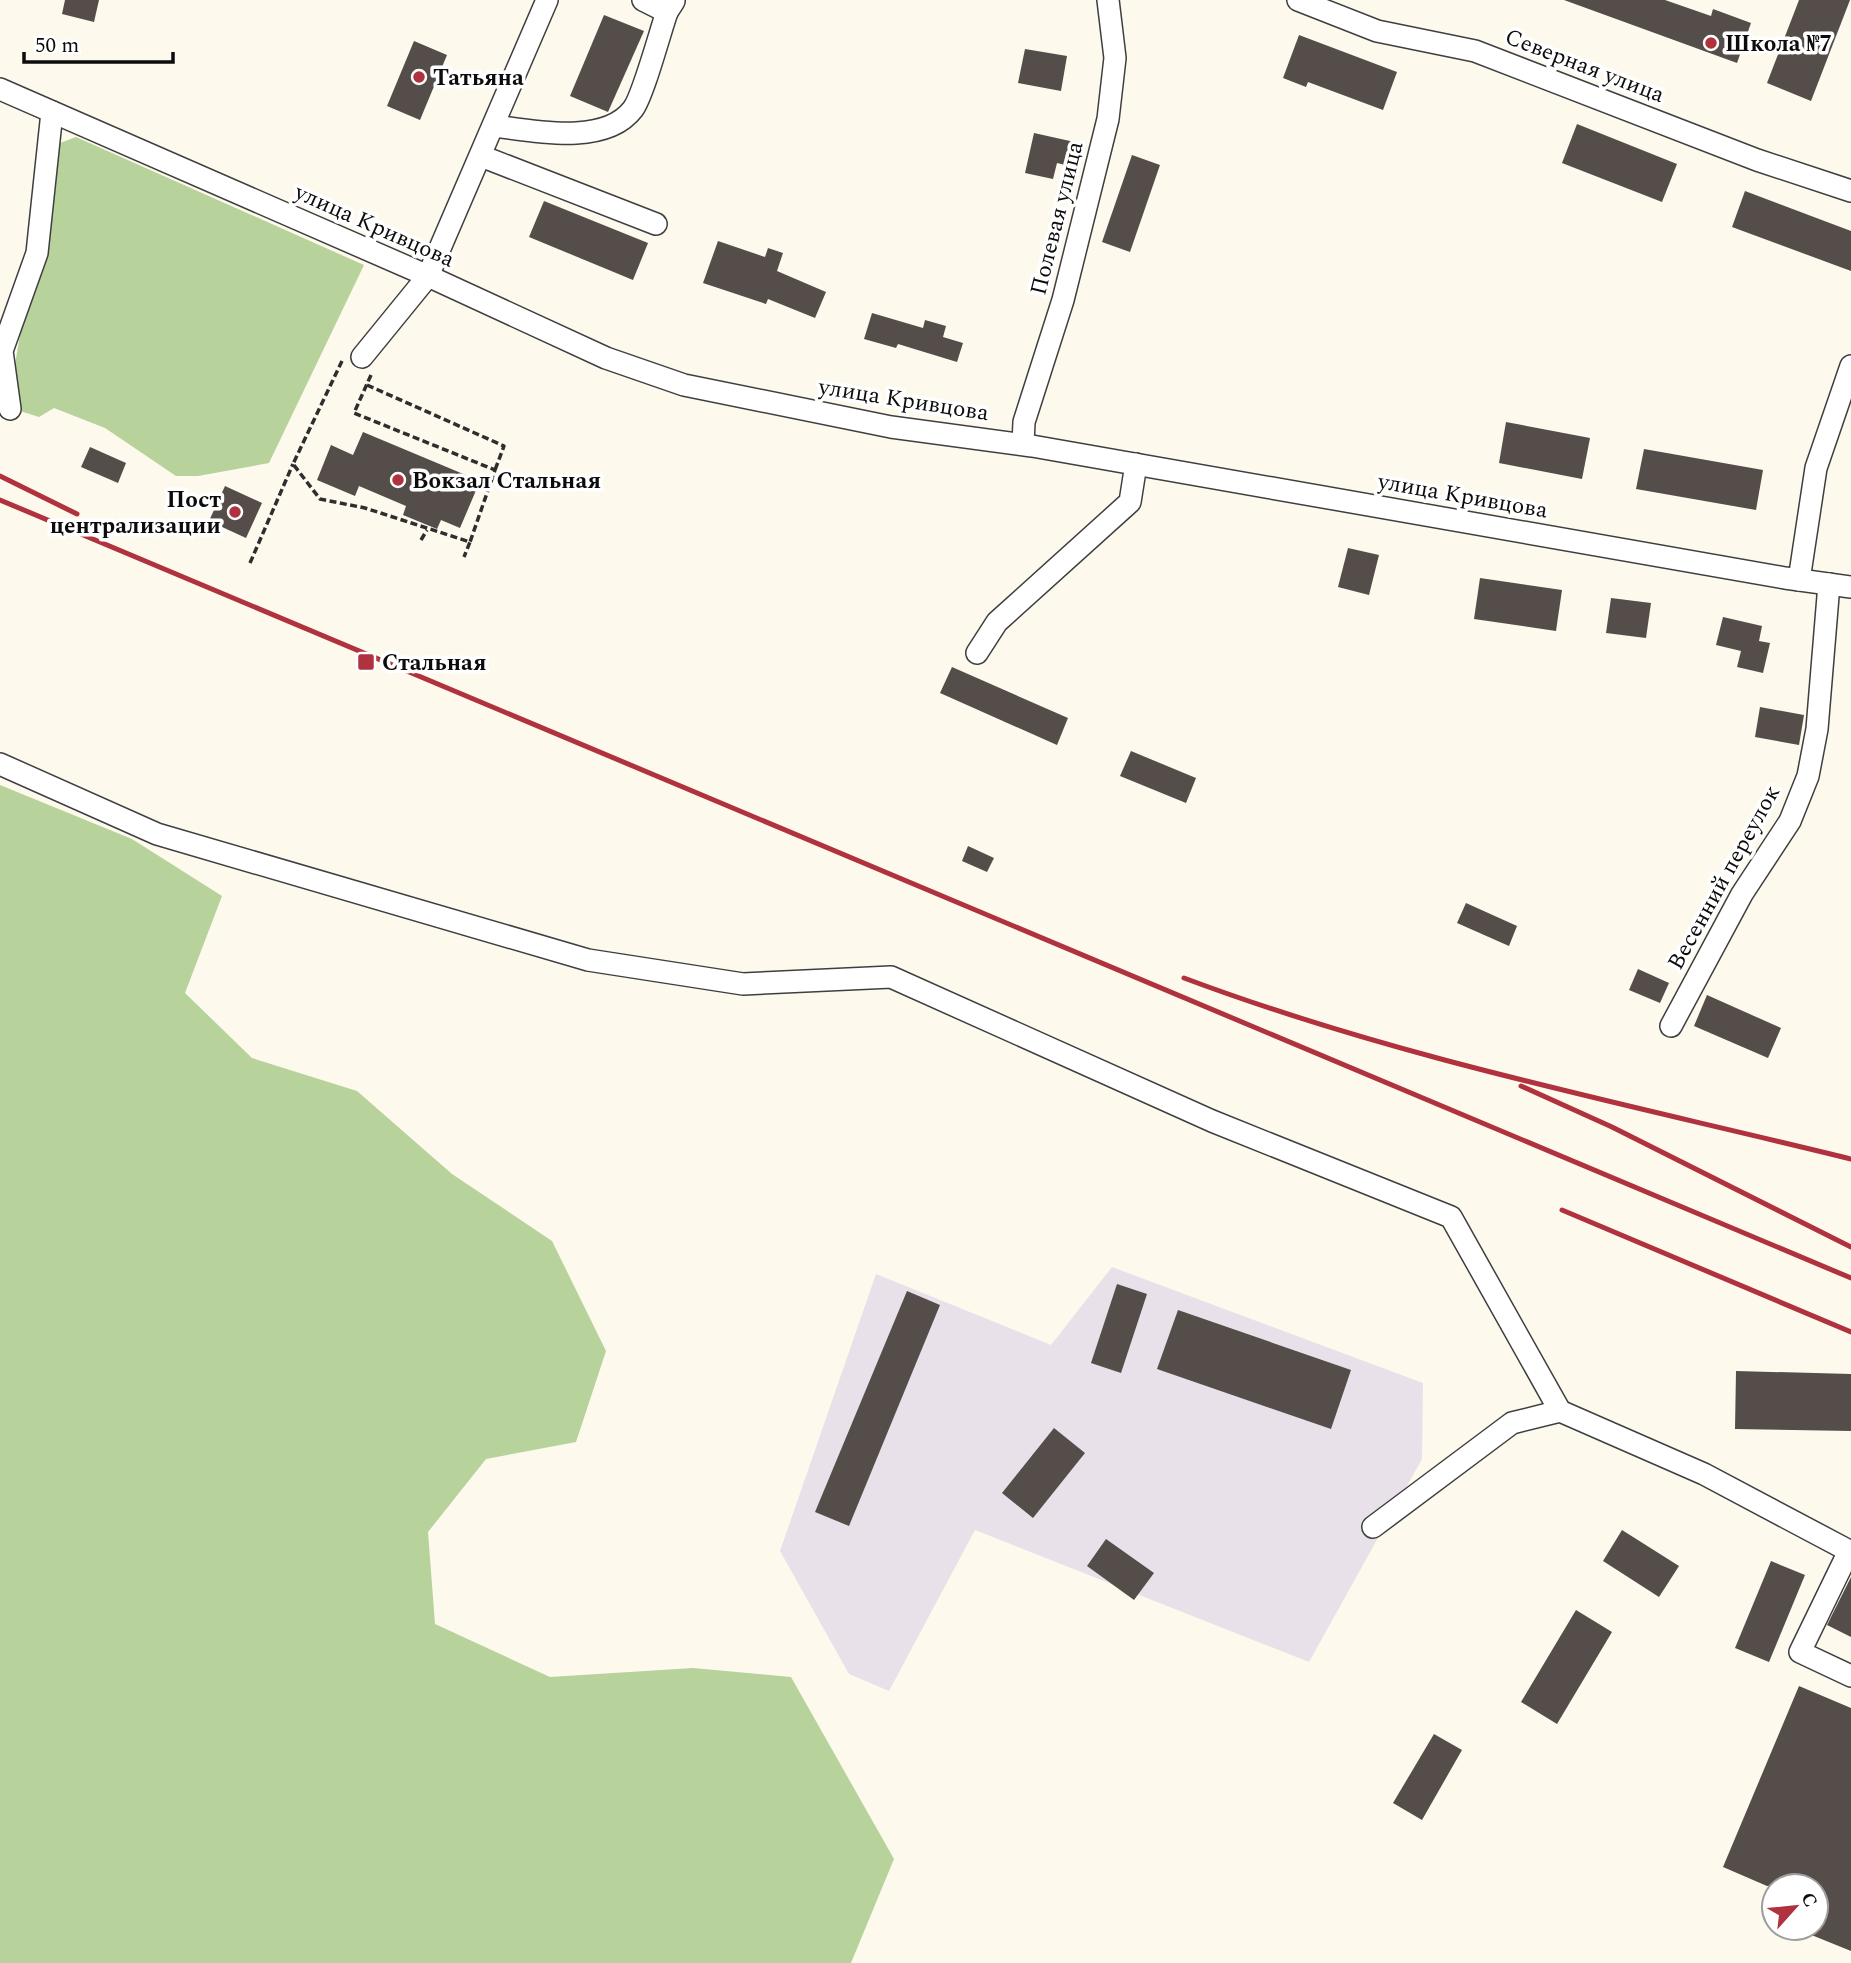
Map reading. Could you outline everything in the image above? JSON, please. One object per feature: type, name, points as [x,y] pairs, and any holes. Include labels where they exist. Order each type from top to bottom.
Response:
[{"type":"street","points":[[358,363],[428,276],[495,126],[547,0]]},
{"type":"street","points":[[495,126],[553,134],[607,130],[634,109],[671,6],[643,0]]},
{"type":"street","name":"Полевая улица","points":[[1023,444],[1024,422],[1063,300],[1108,119],[1115,58],[1108,0]]},
{"type":"street","name":"Северная улица","points":[[1298,0],[1377,31],[1455,45],[1511,64],[1758,160],[1851,191]]},
{"type":"street","name":"улица Кривцова","points":[[0,89],[428,276],[606,358],[684,385],[891,426],[1023,444],[1851,587]]},
{"type":"street","points":[[10,409],[2,351],[37,253],[52,112]]},
{"type":"street","points":[[481,156],[656,224]]},
{"type":"street","points":[[1799,580],[1816,468],[1851,366]]},
{"type":"street","points":[[977,653],[996,622],[1130,502],[1136,464]]},
{"type":"street","name":"Весенний переулок","points":[[1671,1026],[1742,894],[1790,821],[1808,776],[1817,729],[1829,584]]},
{"type":"street","points":[[0,764],[157,834],[588,960],[743,984],[891,977],[1212,1121],[1451,1217],[1560,1411],[1704,1474],[1850,1551],[1800,1652],[1851,1676]]},
{"type":"street","points":[[1373,1527],[1513,1423],[1560,1411]]},
{"type":"path","points":[[358,363],[366,385],[354,413],[495,470]]},
{"type":"path","points":[[250,562],[293,464],[358,363]]},
{"type":"path","points":[[366,385],[504,446],[464,557]]},
{"type":"path","points":[[293,464],[320,499],[365,508],[470,542]]},
{"type":"path","points":[[421,540],[427,530]]},
{"type":"shaded area","points":[[1112,1267],[1423,1383],[1422,1459],[1309,1662],[975,1530],[889,1691],[849,1674],[780,1551],[876,1274],[1051,1345]]},
{"type":"green space","points":[[76,137],[364,265],[269,463],[198,476],[176,476],[105,428],[54,408],[39,417],[20,411],[13,376],[26,300],[46,247],[60,143]]},
{"type":"green space","points":[[0,785],[132,839],[222,896],[185,993],[252,1058],[357,1091],[452,1174],[552,1241],[606,1351],[576,1442],[486,1459],[428,1532],[435,1624],[550,1677],[693,1668],[791,1677],[894,1859],[851,1963],[0,1963]]},
{"type":"building","points":[[65,0],[99,0],[94,22],[62,14]]},
{"type":"building","name":"Школа №7","points":[[1564,0],[1665,0],[1711,16],[1713,9],[1751,23],[1737,63]]},
{"type":"building","points":[[1799,0],[1850,0],[1811,101],[1767,83]]},
{"type":"building","points":[[604,15],[644,31],[608,112],[570,96]]},
{"type":"building","points":[[1299,35],[1397,72],[1383,110],[1308,82],[1306,87],[1283,78]]},
{"type":"building","points":[[414,41],[447,55],[420,120],[387,106]]},
{"type":"building","points":[[1025,49],[1067,56],[1061,91],[1018,83]]},
{"type":"building","points":[[1577,124],[1677,164],[1662,202],[1562,163]]},
{"type":"building","points":[[1034,133],[1079,143],[1073,167],[1057,163],[1053,179],[1025,173]]},
{"type":"building","points":[[1132,155],[1160,165],[1130,252],[1102,242]]},
{"type":"building","points":[[1745,191],[1851,231],[1851,271],[1732,227]]},
{"type":"building","points":[[544,201],[648,243],[633,280],[529,237]]},
{"type":"building","points":[[718,241],[765,257],[768,248],[783,253],[777,271],[826,292],[815,318],[768,299],[766,304],[703,283]]},
{"type":"building","points":[[872,313],[923,328],[925,320],[946,326],[943,337],[963,343],[957,362],[898,344],[896,348],[864,339]]},
{"type":"building","points":[[1506,422],[1590,438],[1582,479],[1499,463]]},
{"type":"building","name":"Вокзал Стальная","points":[[363,432],[480,481],[460,528],[441,520],[437,529],[403,515],[406,506],[359,486],[355,496],[317,480],[331,445],[353,455]]},
{"type":"building","points":[[90,447],[126,463],[118,483],[81,467]]},
{"type":"building","points":[[1644,449],[1763,470],[1756,510],[1636,489]]},
{"type":"building","name":"Пост централизации","points":[[225,486],[262,503],[246,538],[209,521]]},
{"type":"building","points":[[1348,548],[1379,555],[1369,595],[1338,587]]},
{"type":"building","points":[[1480,578],[1562,590],[1556,631],[1474,619]]},
{"type":"building","points":[[1611,598],[1651,603],[1646,638],[1606,633]]},
{"type":"building","points":[[1723,617],[1762,626],[1759,641],[1770,643],[1763,673],[1737,667],[1741,651],[1716,645]]},
{"type":"building","points":[[952,667],[1068,718],[1057,745],[940,693]]},
{"type":"building","points":[[1760,707],[1804,715],[1799,745],[1755,737]]},
{"type":"building","points":[[1131,751],[1196,778],[1186,803],[1120,776]]},
{"type":"building","points":[[968,846],[994,858],[987,872],[962,861]]},
{"type":"building","points":[[1466,903],[1517,926],[1509,946],[1457,923]]},
{"type":"building","points":[[1638,969],[1669,983],[1660,1003],[1629,990]]},
{"type":"building","points":[[1707,995],[1781,1028],[1768,1058],[1694,1026]]},
{"type":"building","points":[[1117,1284],[1147,1294],[1121,1373],[1091,1363]]},
{"type":"building","points":[[907,1291],[940,1305],[849,1526],[815,1512]]},
{"type":"building","points":[[1178,1310],[1351,1370],[1331,1429],[1157,1369]]},
{"type":"building","points":[[1736,1371],[1851,1374],[1851,1431],[1735,1429]]},
{"type":"building","points":[[1054,1428],[1085,1453],[1033,1518],[1002,1493]]},
{"type":"building","points":[[1622,1530],[1679,1566],[1659,1597],[1603,1561]]},
{"type":"building","points":[[1106,1539],[1154,1573],[1134,1600],[1087,1566]]},
{"type":"building","points":[[1771,1561],[1805,1575],[1769,1662],[1735,1648]]},
{"type":"building","points":[[1851,1577],[1851,1637],[1827,1625]]},
{"type":"building","points":[[1576,1610],[1612,1632],[1557,1724],[1521,1702]]},
{"type":"building","points":[[1799,1686],[1851,1708],[1851,1951],[1829,1942],[1830,1872],[1760,1872],[1760,1883],[1723,1867]]},
{"type":"building","points":[[1434,1734],[1462,1750],[1422,1820],[1393,1803]]},
{"type":"railway","points":[[0,476],[77,514]]},
{"type":"railway","points":[[0,500],[1851,1278]]},
{"type":"railway","points":[[1184,978],[1348,1033],[1431,1056],[1851,1159]]},
{"type":"railway","points":[[1521,1086],[1612,1127],[1851,1247]]},
{"type":"railway","points":[[1562,1210],[1851,1332]]},
{"type":"place","name":"Школа №7","points":[[1711,43]]},
{"type":"place","name":"Татьяна","points":[[419,77]]},
{"type":"place","name":"Вокзал Стальная","points":[[398,480]]},
{"type":"place","name":"Пост централизации","points":[[235,512]]},
{"type":"place","name":"Стальная","points":[[366,662]]}]
